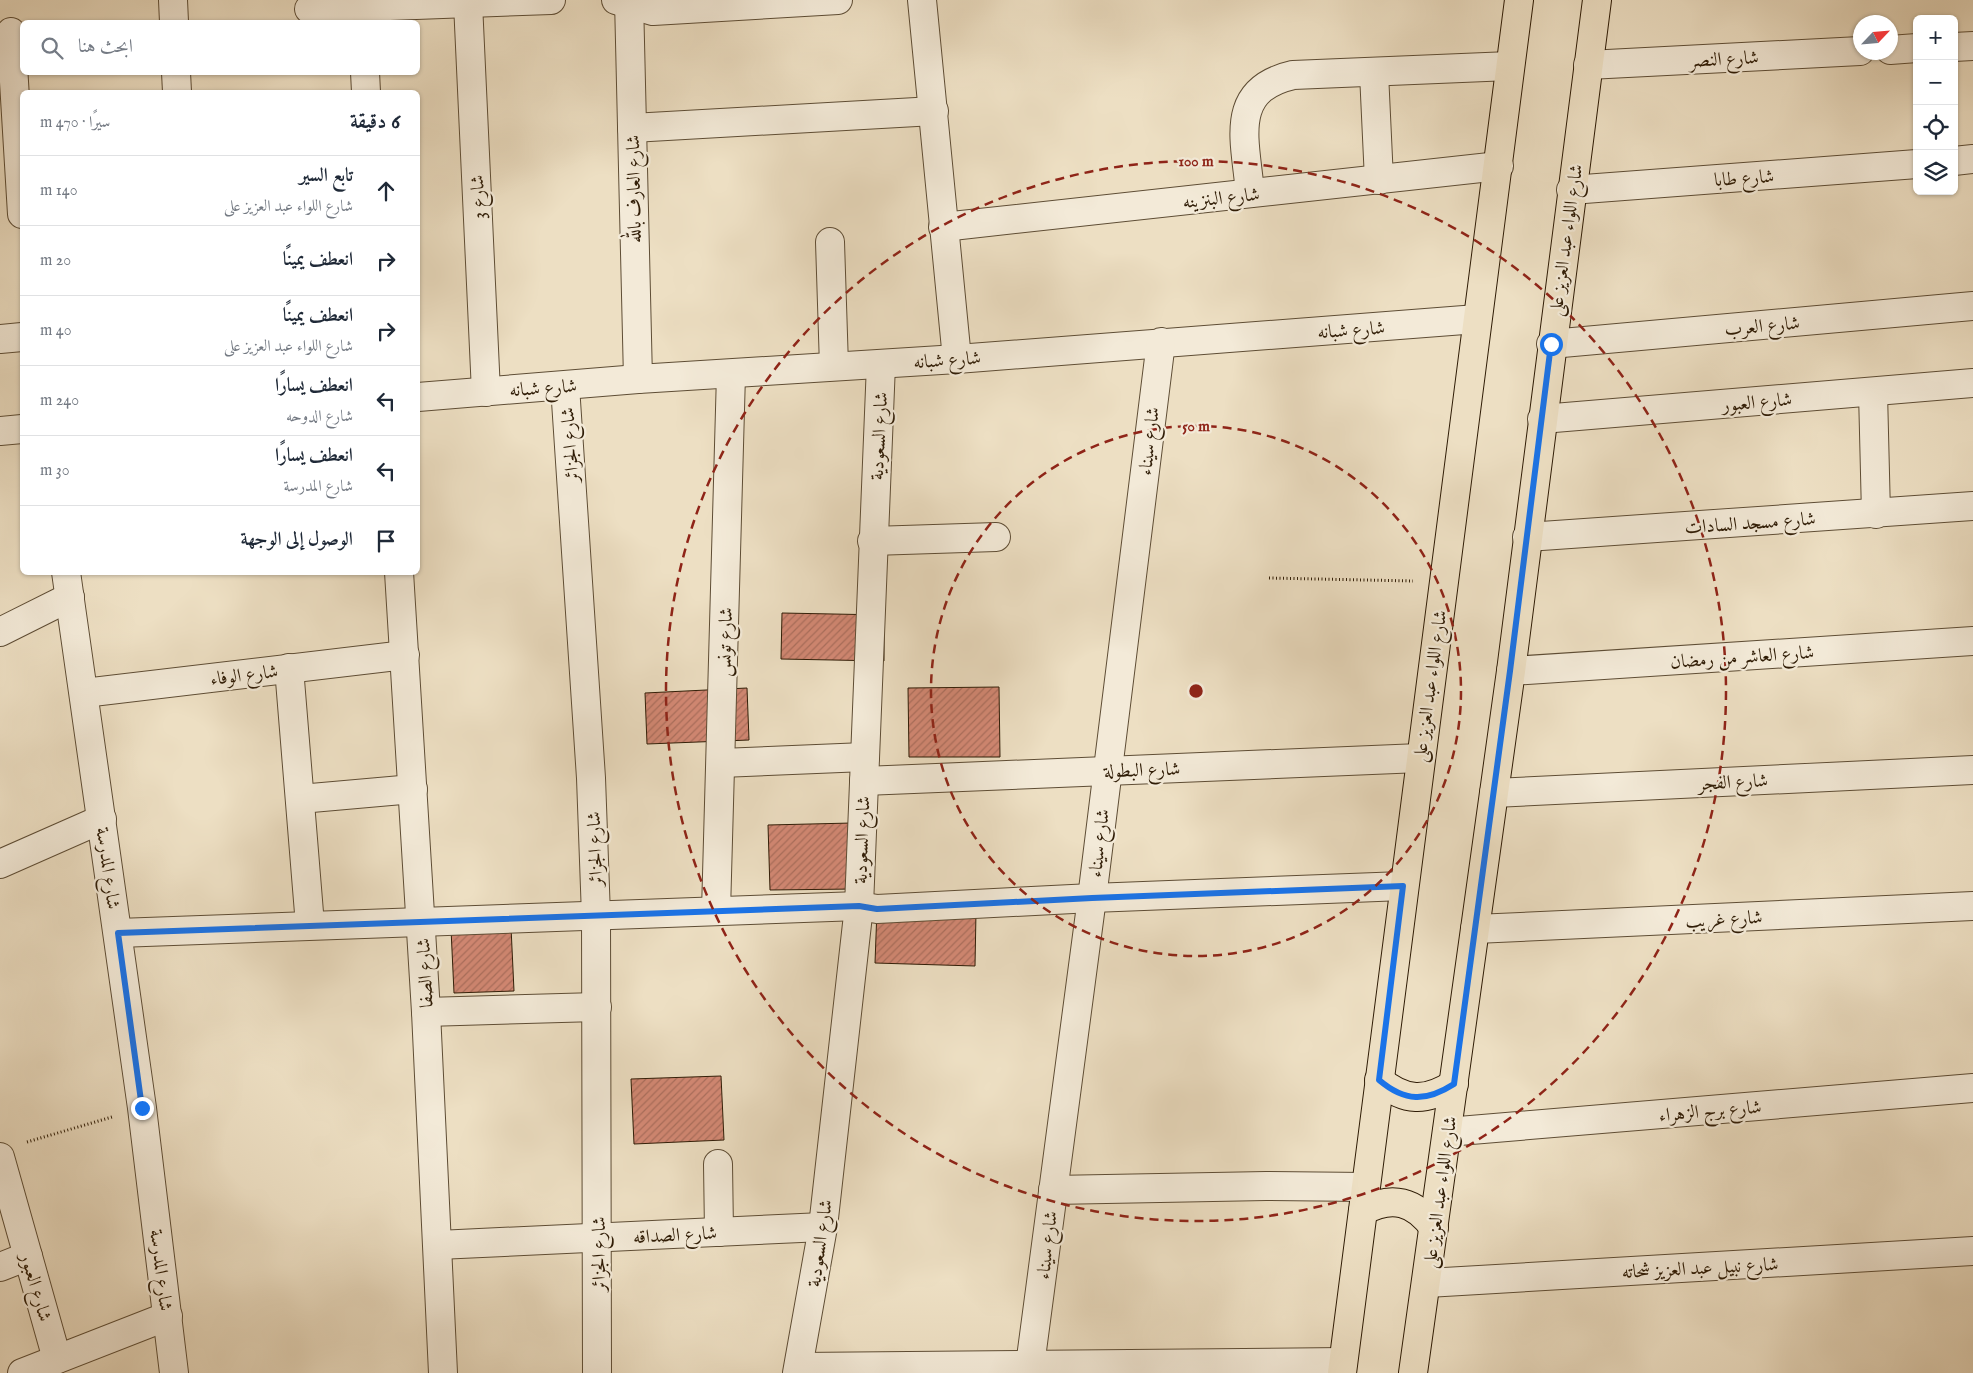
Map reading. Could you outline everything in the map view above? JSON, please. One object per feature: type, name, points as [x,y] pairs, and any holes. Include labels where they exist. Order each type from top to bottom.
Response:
[{"type":"main road","name":"شارع اللواء عبد العزيز على","points":[[1342,1367],[1519,0]]},
{"type":"main road","name":"شارع اللواء عبد العزيز على","points":[[1413,1373],[1494,793],[1597,0]]},
{"type":"main road","points":[[1379,1080],[1392,1091],[1416,1097],[1440,1093],[1454,1084]]},
{"type":"main road","points":[[1364,1199],[1378,1203],[1394,1201],[1410,1206],[1424,1215],[1434,1228]]},
{"type":"street","points":[[173,0],[174,20]]},
{"type":"street","points":[[309,9],[361,15],[468,3],[551,0]]},
{"type":"street","points":[[625,1],[654,11],[838,0]]},
{"type":"street","points":[[922,0],[957,359]]},
{"type":"street","name":"شارع العارف بالله","points":[[625,1],[632,128],[638,379]]},
{"type":"street","name":"شارع 3","points":[[468,3],[486,392]]},
{"type":"street","points":[[11,32],[10,188],[20,210]]},
{"type":"street","points":[[1958,47],[1973,46]]},
{"type":"street","points":[[1898,49],[1913,48]]},
{"type":"street","name":"شارع النصر","points":[[1588,65],[1853,51]]},
{"type":"street","points":[[1250,194],[1244,117],[1257,93],[1279,78],[1293,75],[1510,66]]},
{"type":"street","points":[[1374,73],[1379,180]]},
{"type":"street","points":[[176,75],[177,90]]},
{"type":"street","points":[[365,75],[366,90]]},
{"type":"street","points":[[632,128],[934,111]]},
{"type":"street","points":[[1958,161],[1973,159]]},
{"type":"street","name":"شارع طابا","points":[[1571,190],[1913,164]]},
{"type":"street","name":"شارع البنزينه","points":[[943,227],[1499,166]]},
{"type":"street","points":[[830,242],[834,366]]},
{"type":"street","name":"شارع العرب","points":[[1551,344],[1973,306]]},
{"type":"street","name":"شارع شبانه","points":[[420,397],[638,379],[957,359],[1477,319]]},
{"type":"street","points":[[0,340],[20,337]]},
{"type":"street","name":"شارع سيناء","points":[[1030,1368],[1092,898],[1161,342]]},
{"type":"street","name":"شارع السعودية","points":[[798,1370],[823,1227],[859,906],[872,541],[881,364]]},
{"type":"street","name":"شارع تونس","points":[[716,911],[731,374]]},
{"type":"street","name":"شارع العبور","points":[[1542,419],[1973,383]]},
{"type":"street","name":"شارع الجزائر","points":[[565,386],[590,778],[596,916],[597,1373]]},
{"type":"street","points":[[1873,392],[1876,514]]},
{"type":"street","points":[[0,431],[20,429]]},
{"type":"street","name":"شارع مسجد السادات","points":[[1527,537],[1973,506]]},
{"type":"street","points":[[872,541],[996,537]]},
{"type":"street","name":"شارع الصفا","points":[[399,575],[426,1012],[443,1373]]},
{"type":"street","points":[[0,632],[68,585]]},
{"type":"street","name":"شارع المدرسة","points":[[68,585],[142,1108],[174,1373]]},
{"type":"street","name":"شارع العاشر من رمضان","points":[[1510,671],[1973,640]]},
{"type":"street","name":"شارع الوفاء","points":[[84,693],[405,655]]},
{"type":"street","points":[[289,668],[310,925]]},
{"type":"street","name":"شارع البطولة","points":[[720,763],[864,769],[1107,770],[1420,758]]},
{"type":"street","name":"شارع الفجر","points":[[1494,793],[1973,770]]},
{"type":"street","points":[[300,799],[413,790]]},
{"type":"street","points":[[0,864],[102,819]]},
{"type":"street","points":[[118,933],[859,906],[877,909],[1092,898],[1403,886]]},
{"type":"street","name":"شارع غريب","points":[[1475,929],[1973,906]]},
{"type":"street","points":[[426,1012],[597,1008]]},
{"type":"street","name":"شارع برج الزهراء","points":[[1447,1132],[1973,1088]]},
{"type":"street","name":"شارع العبور","points":[[9,1151],[28,1256],[57,1359]]},
{"type":"street","points":[[718,1164],[719,1232]]},
{"type":"street","points":[[1053,1190],[1266,1186],[1364,1199]]},
{"type":"street","name":"شارع الصداقه","points":[[438,1246],[823,1227]]},
{"type":"street","name":"شارع نبيل عبد العزيز شحاته","points":[[1427,1283],[1973,1251]]},
{"type":"street","points":[[0,1267],[28,1256]]},
{"type":"street","points":[[22,1373],[168,1316]]},
{"type":"street","points":[[798,1370],[1342,1367]]},
{"type":"path","points":[[1269,578],[1443,582]]},
{"type":"path","points":[[9,1151],[142,1108]]},
{"type":"building","points":[[782,613],[884,615],[884,661],[781,659]]},
{"type":"building","points":[[999,687],[1000,757],[909,757],[908,688]]},
{"type":"building","points":[[747,688],[749,740],[647,744],[645,693]]},
{"type":"building","points":[[852,823],[854,889],[770,890],[768,825]]},
{"type":"building","points":[[877,909],[976,912],[975,966],[875,963]]},
{"type":"building","points":[[511,927],[514,991],[454,993],[451,929]]},
{"type":"building","points":[[721,1076],[724,1140],[634,1144],[631,1079]]},
{"type":"route","points":[[142,1108],[118,933],[859,906],[877,909],[1092,898],[1403,886],[1379,1080],[1392,1091],[1407,1096],[1424,1097],[1440,1093],[1454,1084],[1510,671],[1551,344]]}]
